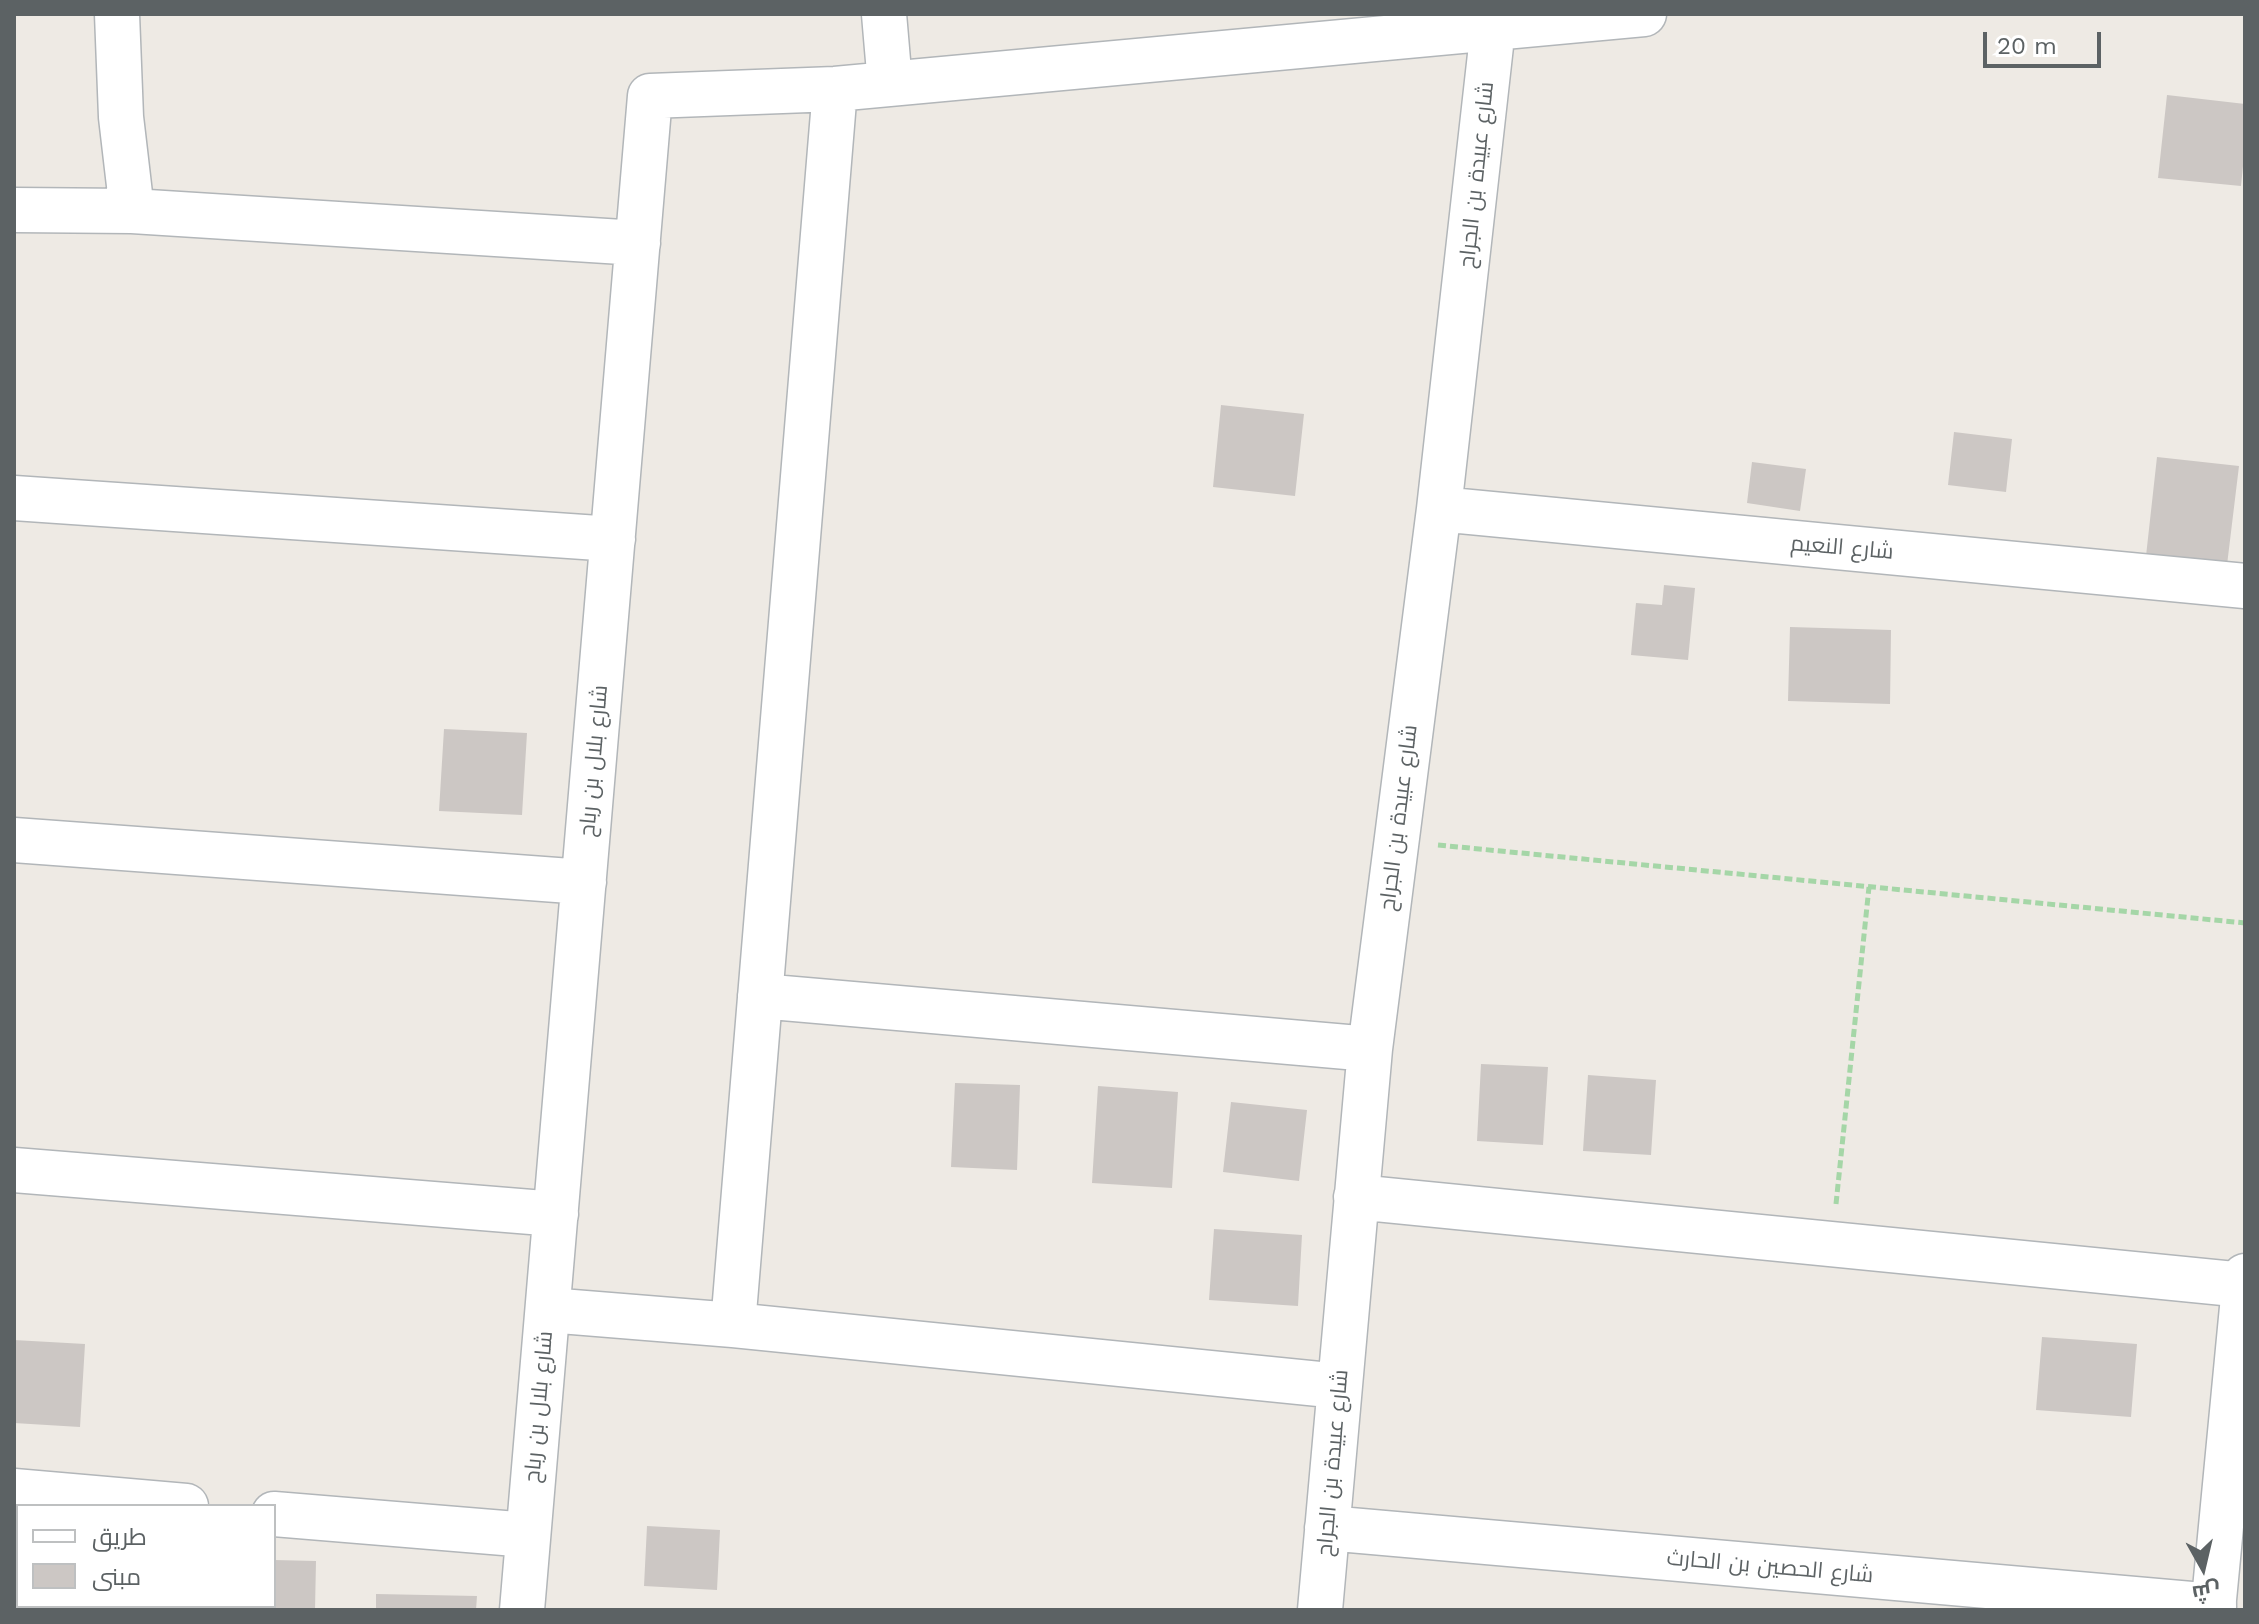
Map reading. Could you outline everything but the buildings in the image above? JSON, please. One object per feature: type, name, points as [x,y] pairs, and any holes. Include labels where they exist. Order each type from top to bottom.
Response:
[{"type":"street","points":[[117,14],[121,117],[132,211]]},
{"type":"street","points":[[884,14],[890,84]]},
{"type":"street","points":[[733,1325],[835,89],[1644,14]]},
{"type":"street","name":"شارع عبيدة بن الجراح","points":[[1320,1610],[1370,1049],[1439,509],[1493,28]]},
{"type":"street","name":"شارع بلال بن رباح","points":[[522,1610],[650,96],[835,89]]},
{"type":"street","points":[[14,210],[132,211],[638,243]]},
{"type":"street","points":[[14,498],[613,539]]},
{"type":"street","name":"شارع النعيم","points":[[1439,509],[2245,586]]},
{"type":"street","points":[[14,840],[584,882]]},
{"type":"street","points":[[760,996],[1370,1049]]},
{"type":"street","points":[[14,1170],[556,1214]]},
{"type":"street","points":[[1356,1197],[2244,1285]]},
{"type":"street","points":[[2214,1608],[2245,1276]]},
{"type":"street","points":[[548,1310],[733,1325],[1339,1386]]},
{"type":"street","points":[[14,1491],[163,1504]]},
{"type":"street","points":[[276,1514],[528,1535]]},
{"type":"street","name":"شارع الحصين بن الحارث","points":[[1327,1528],[2214,1608]]},
{"type":"path","points":[[1396,841],[2245,923]]},
{"type":"path","points":[[1831,1245],[1869,887]]}]
